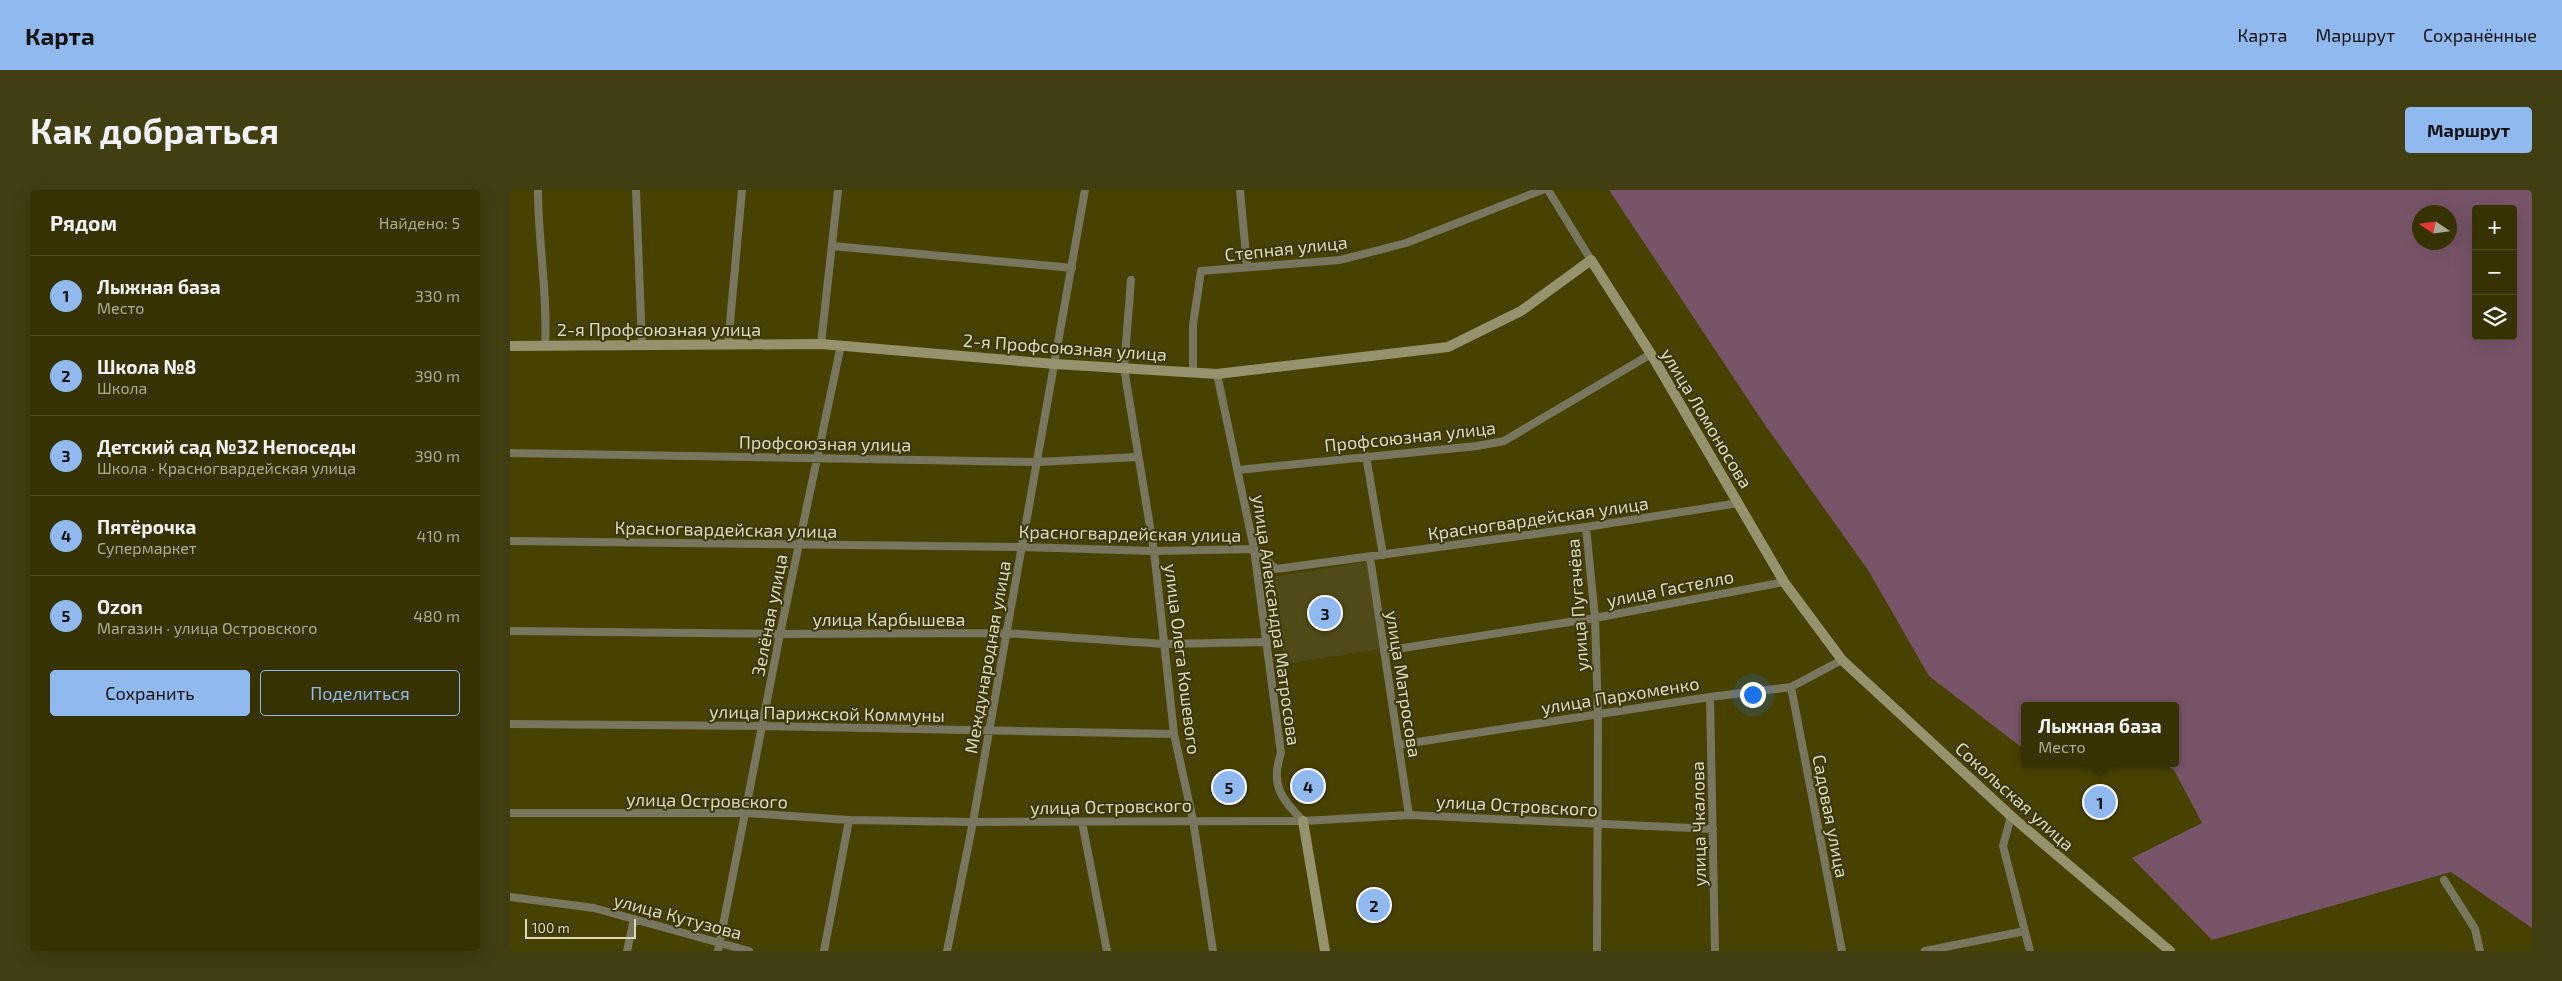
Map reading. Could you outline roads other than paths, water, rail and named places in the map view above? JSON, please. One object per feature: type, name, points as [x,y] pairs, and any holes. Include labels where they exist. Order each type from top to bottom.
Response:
[{"type":"street","points":[[538,190],[538,229],[546,322],[545,346]]},
{"type":"street","points":[[636,190],[642,346]]},
{"type":"street","points":[[728,345],[742,190]]},
{"type":"street","points":[[821,344],[838,190]]},
{"type":"street","name":"Международная улица","points":[[947,951],[973,822],[1085,190]]},
{"type":"street","points":[[1240,190],[1247,266]]},
{"type":"street","name":"Степная улица","points":[[1193,373],[1193,325],[1200,271],[1340,260],[1359,256],[1406,243],[1542,190]]},
{"type":"street","name":"улица Ломоносова","points":[[1548,190],[1651,354],[1784,582],[1842,660]]},
{"type":"street","points":[[833,246],[1072,268]]},
{"type":"street","name":"2-я Профсоюзная улица","points":[[510,346],[821,344],[1055,364],[1217,374],[1448,347],[1521,311],[1591,260]]},
{"type":"street","name":"улица Олега Кошевого","points":[[1131,280],[1124,368],[1154,551],[1174,734],[1193,820],[1213,951]]},
{"type":"street","name":"Зелёная улица","points":[[718,951],[747,813],[780,634],[842,345]]},
{"type":"street","name":"Профсоюзная улица","points":[[1238,470],[1477,446],[1504,441],[1651,354]]},
{"type":"street","name":"улица Александра Матросова","points":[[1217,374],[1254,549],[1281,753],[1276,769],[1282,798],[1303,821]]},
{"type":"street","name":"Профсоюзная улица","points":[[510,453],[1037,462],[1138,457]]},
{"type":"street","points":[[1366,456],[1384,555]]},
{"type":"street","name":"Красногвардейская улица","points":[[510,541],[1021,546],[1154,551],[1254,549],[1276,569],[1586,527],[1738,503]]},
{"type":"street","name":"улица Пугачёва","points":[[1586,527],[1595,618],[1598,714],[1597,951]]},
{"type":"street","name":"улица Матросова","points":[[1370,557],[1409,815]]},
{"type":"street","name":"улица Гастелло","points":[[1384,651],[1595,618],[1784,582]]},
{"type":"street","name":"улица Карбышева","points":[[510,631],[780,634],[1005,633],[1164,644],[1267,642]]},
{"type":"street","name":"улица Пархоменко","points":[[1398,745],[1710,696],[1791,687],[1842,660]]},
{"type":"street","name":"Сокольская улица","points":[[1842,660],[2011,816],[2170,951]]},
{"type":"street","name":"Садовая улица","points":[[1791,687],[1842,951]]},
{"type":"street","name":"улица Чкалова","points":[[1710,696],[1715,951]]},
{"type":"street","name":"улица Парижской Коммуны","points":[[510,724],[763,726],[989,732],[1174,734]]},
{"type":"street","name":"улица Островского","points":[[510,813],[747,813],[850,820],[973,822],[1303,821],[1409,815],[1713,829]]},
{"type":"street","points":[[2011,816],[2003,846],[2030,951]]},
{"type":"street","points":[[824,951],[850,820]]},
{"type":"street","points":[[1303,821],[1325,951]]},
{"type":"street","points":[[1082,822],[1107,951]]},
{"type":"street","points":[[2444,880],[2475,929],[2480,951]]},
{"type":"street","name":"улица Кутузова","points":[[510,897],[561,902],[634,919],[749,951]]},
{"type":"street","points":[[627,951],[634,919]]},
{"type":"street","points":[[1924,951],[2024,932]]},
{"type":"place","name":"Детский сад №32 Непоседы","points":[[1325,613]]},
{"type":"place","name":"Пятёрочка","points":[[1308,786]]},
{"type":"place","name":"Ozon","points":[[1229,787]]},
{"type":"place","name":"Лыжная база","points":[[2100,802]]},
{"type":"place","name":"Школа №8","points":[[1374,905]]}]
